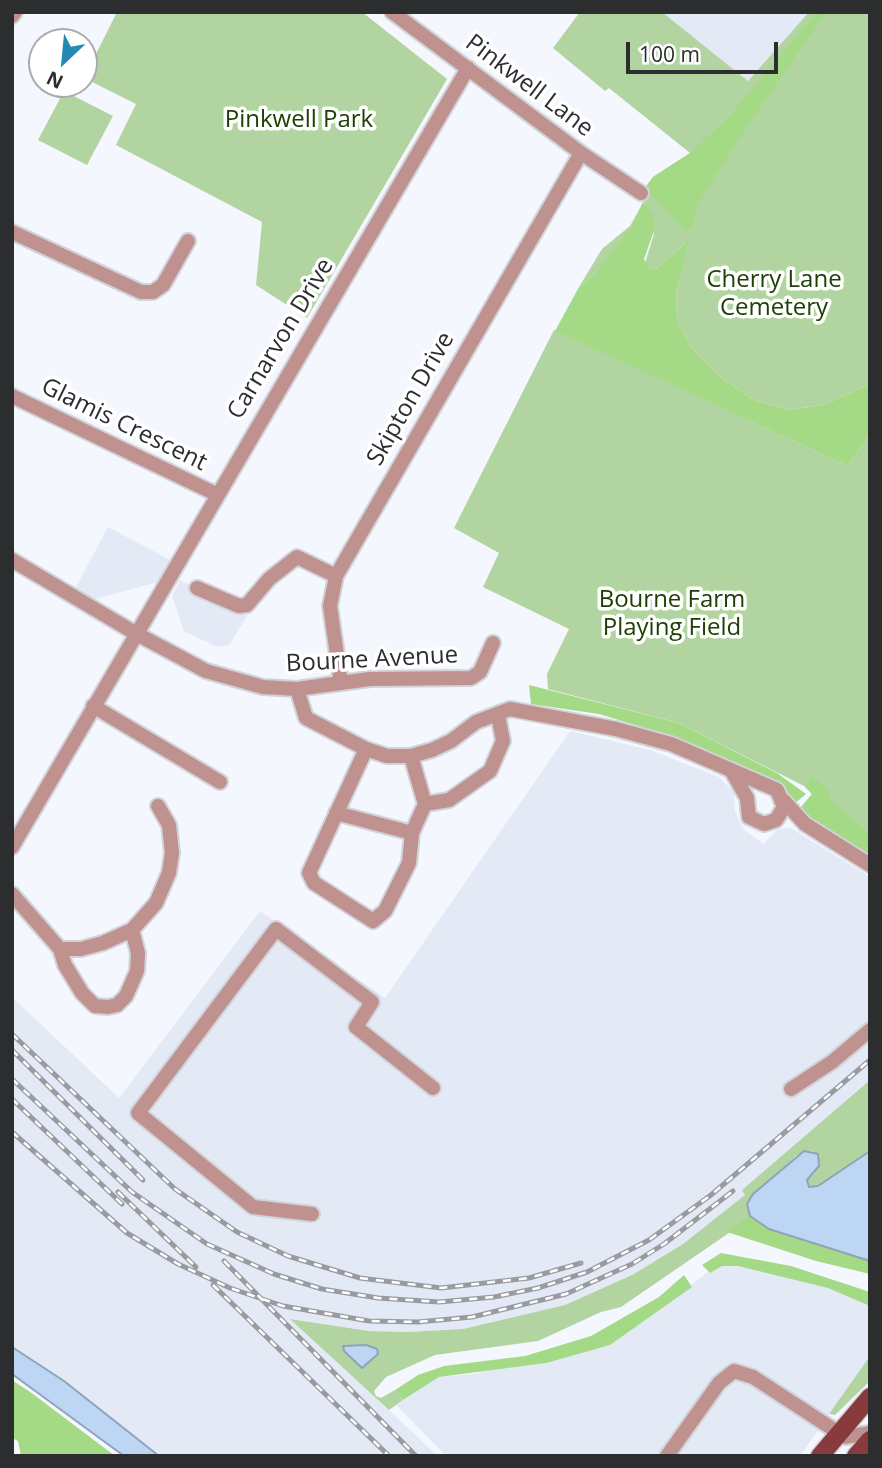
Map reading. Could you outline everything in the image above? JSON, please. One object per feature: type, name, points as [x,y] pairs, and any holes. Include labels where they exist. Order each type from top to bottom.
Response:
[{"type":"main road","points":[[820,1456],[870,1397]]},
{"type":"main road","points":[[856,1456],[870,1440]]},
{"type":"street","name":"Pinkwell Lane","points":[[392,12],[581,153],[641,193]]},
{"type":"street","name":"Carnarvon Drive","points":[[12,846],[467,68]]},
{"type":"street","name":"Skipton Drive","points":[[341,683],[330,606],[336,576],[581,153]]},
{"type":"street","points":[[12,232],[141,292],[153,292],[163,285],[188,242]]},
{"type":"street","name":"Glamis Crescent","points":[[12,396],[216,494]]},
{"type":"street","points":[[197,588],[239,606],[247,605],[269,579],[298,557],[336,576]]},
{"type":"street","name":"Bourne Avenue","points":[[12,560],[135,634],[229,679],[263,687],[297,689],[341,683],[471,678],[480,672],[493,643]]},
{"type":"street","points":[[297,689],[306,718],[366,749],[407,756],[451,741],[475,722],[510,709],[539,713],[671,744],[777,790],[806,824],[870,865]]},
{"type":"street","points":[[93,706],[220,782]]},
{"type":"street","points":[[425,804],[449,800],[490,771],[503,741],[498,715]]},
{"type":"street","points":[[366,749],[309,873],[314,883],[373,920],[385,911],[410,863],[412,833],[425,804],[407,756]]},
{"type":"street","points":[[731,770],[747,798],[747,813],[754,821],[771,823],[781,816],[783,800]]},
{"type":"street","points":[[747,798],[755,788],[766,786]]},
{"type":"street","points":[[60,949],[81,949],[132,930],[156,903],[169,873],[172,853],[169,825],[158,806]]},
{"type":"street","points":[[336,813],[412,833]]},
{"type":"street","points":[[781,816],[806,824]]},
{"type":"street","points":[[12,894],[60,949],[69,973],[82,993],[95,1006],[117,1005],[126,996],[137,971],[138,953],[132,930]]},
{"type":"street","points":[[312,1214],[253,1207],[138,1113],[276,929],[372,1002],[356,1027],[433,1088]]},
{"type":"street","points":[[791,1089],[832,1062],[870,1030]]},
{"type":"street","points":[[667,1456],[719,1383],[734,1371],[753,1377],[838,1433],[849,1438],[870,1433]]},
{"type":"shaded area","points":[[662,12],[809,12],[748,81]]},
{"type":"shaded area","points":[[108,527],[174,562],[162,581],[95,599],[74,591]]},
{"type":"shaded area","points":[[180,580],[247,616],[229,645],[217,647],[184,631],[172,596]]},
{"type":"shaded area","points":[[570,731],[650,750],[719,777],[734,792],[735,811],[743,829],[764,844],[778,829],[791,828],[870,877],[870,1080],[742,1190],[746,1195],[683,1244],[632,1275],[565,1305],[463,1329],[407,1332],[369,1331],[291,1319],[438,1456],[159,1456],[64,1381],[12,1347],[12,997],[119,1098],[260,911],[385,998]]},
{"type":"shaded area","points":[[734,1260],[792,1272],[870,1306],[870,1356],[800,1456],[446,1456],[396,1405],[439,1377],[473,1374],[610,1345],[719,1264]]},
{"type":"green space","name":"Pinkwell Park","points":[[117,12],[362,12],[447,79],[307,318],[256,285],[262,222],[116,145],[136,104],[98,85],[98,50]]},
{"type":"green space","name":"Cherry Lane Cemetery","points":[[580,12],[662,12],[748,81],[809,12],[870,12],[870,384],[823,405],[789,410],[754,400],[724,380],[690,346],[677,321],[676,292],[687,242],[656,269],[645,263],[654,234],[644,202],[638,218],[624,239],[594,275],[579,287],[602,249],[630,226],[649,192],[645,188],[653,177],[690,153],[609,88],[605,91],[553,48]]},
{"type":"green space","points":[[818,12],[826,12],[747,126],[705,192],[696,209],[691,228],[685,230],[645,188],[653,177],[690,153],[727,119]]},
{"type":"green space","points":[[60,98],[78,98],[113,116],[87,165],[38,140]]},
{"type":"green space","points":[[643,202],[653,214],[655,228],[644,259],[648,267],[656,269],[688,241],[676,292],[677,321],[690,346],[724,380],[754,400],[789,410],[823,405],[870,384],[870,433],[848,466],[555,331],[579,287],[594,275],[631,228]]},
{"type":"green space","name":"Bourne Farm Playing Field","points":[[554,330],[848,466],[870,433],[870,856],[798,811],[812,794],[806,787],[679,723],[548,689],[547,674],[569,629],[483,587],[499,553],[454,528]]},
{"type":"green space","points":[[529,685],[679,723],[777,773],[806,794],[795,803],[781,786],[675,737],[599,714],[531,704]]},
{"type":"green space","points":[[811,776],[827,788],[831,800],[870,834],[870,856],[798,811],[812,794],[805,787]]},
{"type":"green space","points":[[870,1080],[869,1151],[818,1186],[809,1187],[806,1180],[815,1173],[812,1151],[797,1155],[747,1204],[750,1216],[742,1224],[621,1307],[601,1312],[538,1341],[435,1355],[386,1377],[374,1391],[376,1396],[381,1398],[395,1390],[403,1400],[389,1410],[290,1319],[369,1331],[407,1332],[463,1329],[565,1305],[632,1275],[683,1244],[745,1195],[742,1190]]},
{"type":"green space","points":[[750,1216],[769,1229],[870,1261],[870,1274],[816,1261],[727,1232]]},
{"type":"green space","points":[[721,1253],[791,1266],[870,1292],[870,1306],[828,1288],[738,1266],[722,1266],[710,1273],[702,1265]]},
{"type":"green space","points":[[684,1275],[692,1287],[610,1345],[546,1363],[439,1377],[403,1400],[395,1390],[418,1375],[444,1366],[525,1356],[591,1336],[659,1297]]},
{"type":"green space","points":[[870,1356],[870,1381],[835,1415],[829,1414]]},
{"type":"green space","points":[[12,1380],[115,1456],[21,1456],[18,1441],[12,1438]]},
{"type":"water","points":[[804,1151],[818,1154],[819,1166],[807,1180],[809,1187],[818,1186],[870,1151],[870,1261],[769,1229],[750,1216],[747,1204],[753,1194]]},
{"type":"water","points":[[366,1345],[377,1349],[378,1354],[362,1368],[344,1351],[343,1346]]},
{"type":"water","points":[[12,1347],[64,1381],[159,1456],[124,1456],[12,1374]]},
{"type":"railway","points":[[12,1034],[175,1189],[237,1232],[288,1256],[360,1278],[441,1288],[529,1278],[581,1263]]},
{"type":"railway","points":[[12,1050],[143,1180]]},
{"type":"railway","points":[[12,1079],[132,1192],[207,1244],[274,1274],[322,1289],[378,1298],[439,1302],[494,1297],[538,1288],[587,1272],[649,1240],[711,1195],[870,1060]]},
{"type":"railway","points":[[12,1099],[122,1204]]},
{"type":"railway","points":[[12,1132],[127,1233],[178,1264],[230,1288],[283,1306],[369,1321],[418,1322],[472,1317],[566,1294],[632,1264],[664,1244],[733,1191]]},
{"type":"railway","points":[[118,1192],[196,1267]]},
{"type":"railway","points":[[224,1261],[416,1456]]},
{"type":"railway","points":[[213,1285],[389,1456]]}]
